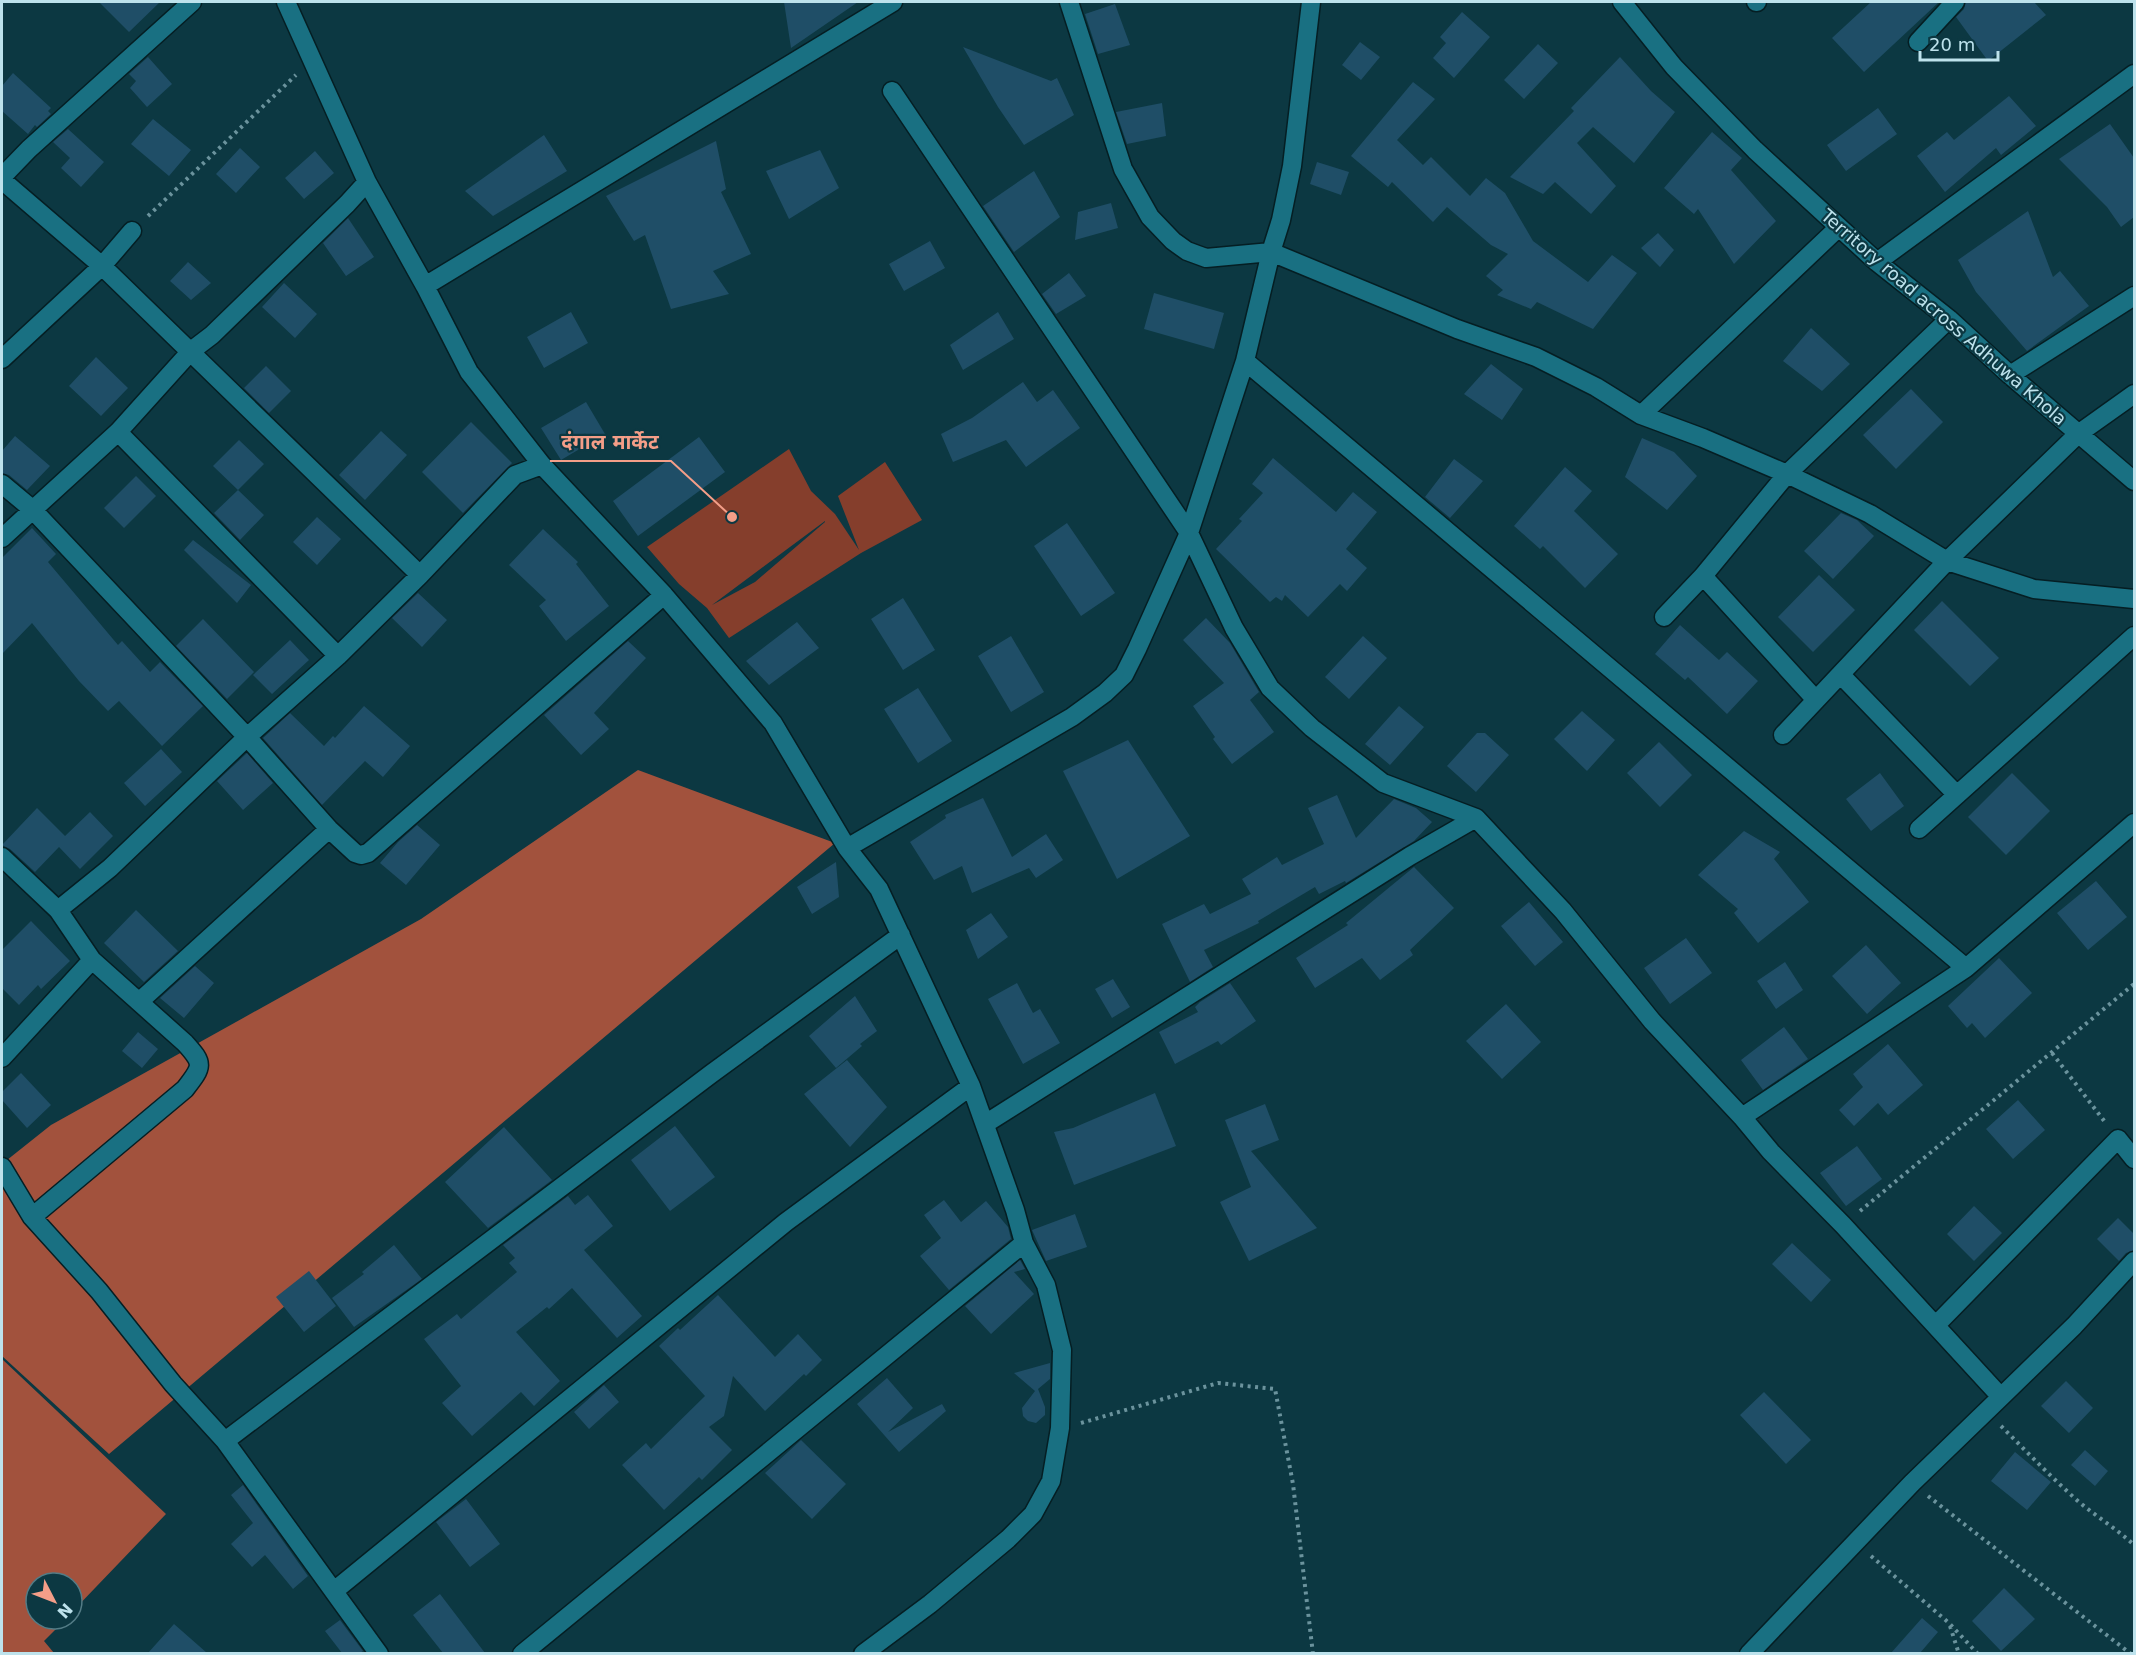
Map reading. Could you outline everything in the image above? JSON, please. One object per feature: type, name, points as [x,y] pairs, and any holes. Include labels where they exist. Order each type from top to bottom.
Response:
[{"type":"street","points":[[192,2],[29,149],[2,178],[102,266],[420,575]]},
{"type":"street","points":[[286,2],[367,182],[469,372],[542,465],[664,595],[773,723],[847,848],[879,889],[971,1086],[1015,1210],[1024,1243],[1046,1285],[1062,1350],[1060,1428],[1051,1481],[1033,1514],[1008,1539],[930,1604],[863,1653]]},
{"type":"street","points":[[424,286],[893,2]]},
{"type":"street","points":[[1069,2],[1124,169],[1149,217],[1173,241],[1187,251],[1206,258],[1270,252],[1457,328],[1536,357],[1596,387],[1641,415],[1703,438],[1787,474],[1870,514],[1947,561],[2034,589],[2134,598]]},
{"type":"street","points":[[847,848],[1072,717],[1105,693],[1124,675],[1189,533],[1245,361],[1270,252],[1281,220],[1292,166],[1311,2]]},
{"type":"street","name":"Territory road across Adhuwa Khola","points":[[1622,2],[1674,67],[1755,150],[1877,262],[1949,319],[2010,375],[2134,481]]},
{"type":"street","points":[[1918,42],[1955,2]]},
{"type":"street","points":[[1877,262],[2134,74]]},
{"type":"street","points":[[892,91],[1189,533],[1234,628],[1270,688],[1312,728],[1383,783],[1476,818],[1563,911],[1652,1021],[1742,1116],[1771,1152],[1843,1225],[2001,1397]]},
{"type":"street","points":[[2,538],[118,432],[191,351],[212,335],[367,182]]},
{"type":"street","points":[[1641,415],[1839,227]]},
{"type":"street","points":[[2,359],[102,266],[132,231]]},
{"type":"street","points":[[2010,375],[2134,296]]},
{"type":"street","points":[[1664,617],[1703,576],[1787,474],[1949,319]]},
{"type":"street","points":[[1245,361],[1966,968]]},
{"type":"street","points":[[1783,735],[1947,561],[2078,434],[2134,394]]},
{"type":"street","points":[[118,432],[338,656]]},
{"type":"street","points":[[58,910],[110,868],[247,737],[338,656],[420,575],[515,475],[542,465]]},
{"type":"street","points":[[2,484],[32,509],[247,737],[328,829],[354,853],[361,855],[368,853],[664,595]]},
{"type":"street","points":[[1703,576],[1816,700]]},
{"type":"street","points":[[1919,829],[2134,636]]},
{"type":"street","points":[[1841,675],[1957,795]]},
{"type":"street","points":[[985,1124],[1400,862],[1476,818]]},
{"type":"street","points":[[1742,1116],[1966,968],[2134,823]]},
{"type":"street","points":[[140,1000],[328,829]]},
{"type":"street","points":[[2,857],[58,910],[92,960],[140,1000],[198,1058],[199,1066],[185,1089],[32,1216]]},
{"type":"street","points":[[225,1441],[711,1074],[901,935]]},
{"type":"street","points":[[2,1058],[92,960]]},
{"type":"street","points":[[334,1592],[786,1222],[971,1086]]},
{"type":"street","points":[[1936,1325],[2118,1139],[2134,1159]]},
{"type":"street","points":[[2,1167],[32,1216],[99,1291],[173,1384],[225,1441],[379,1653]]},
{"type":"street","points":[[522,1653],[1024,1243]]},
{"type":"street","points":[[1749,1653],[1854,1542],[2074,1326],[2134,1261]]},
{"type":"path","points":[[132,231],[312,60]]},
{"type":"path","points":[[1843,1225],[2134,984]]},
{"type":"path","points":[[2052,1053],[2118,1139]]},
{"type":"path","points":[[1060,1428],[1218,1383],[1275,1389],[1293,1484],[1313,1653]]},
{"type":"path","points":[[2000,1425],[2066,1491],[2134,1545]]},
{"type":"path","points":[[1912,1483],[2131,1653]]},
{"type":"path","points":[[1854,1542],[1949,1623],[1978,1653]]},
{"type":"path","points":[[1949,1623],[1959,1653]]},
{"type":"shaded area","points":[[789,449],[811,491],[835,514],[859,550],[838,496],[885,462],[922,520],[861,553],[729,638],[707,608],[679,584],[647,547]],"holes":[[[825,521],[825,522],[755,582],[712,605]]]},
{"type":"shaded area","points":[[638,770],[835,843],[109,1454],[2,1356],[2,1164],[51,1125],[421,919]]},
{"type":"shaded area","points":[[2,1359],[166,1514],[84,1599],[84,1571],[24,1571],[24,1631],[54,1631],[44,1641],[54,1653],[2,1653]]},
{"type":"building","points":[[99,2],[160,2],[129,32]]},
{"type":"building","points":[[784,2],[858,2],[791,48]]},
{"type":"building","points":[[1871,2],[1939,2],[1864,72],[1832,38]]},
{"type":"building","points":[[1966,2],[2034,2],[2046,15],[1988,61],[1956,17],[1964,9]]},
{"type":"building","points":[[1115,4],[1130,45],[1098,54],[1085,14]]},
{"type":"building","points":[[1462,12],[1490,37],[1454,78],[1433,58],[1446,43],[1440,37]]},
{"type":"building","points":[[1360,42],[1380,57],[1361,80],[1342,65]]},
{"type":"building","points":[[1538,44],[1558,63],[1524,99],[1504,80]]},
{"type":"building","points":[[963,47],[1051,81],[1057,78],[1074,115],[1024,145],[998,107]]},
{"type":"building","points":[[148,57],[172,84],[147,107],[130,88],[136,81],[129,74]]},
{"type":"building","points":[[1620,57],[1651,91],[1675,112],[1634,163],[1593,127],[1577,143],[1616,186],[1591,214],[1555,182],[1543,194],[1510,177],[1574,111],[1571,108]]},
{"type":"building","points":[[13,73],[51,108],[48,111],[51,114],[37,127],[35,125],[28,134],[2,111],[2,86]]},
{"type":"building","points":[[1413,82],[1435,99],[1397,140],[1423,165],[1431,157],[1470,196],[1486,178],[1505,193],[1533,241],[1588,282],[1612,255],[1637,273],[1593,329],[1537,302],[1531,309],[1497,295],[1503,290],[1486,276],[1508,254],[1491,245],[1447,207],[1433,222],[1392,182],[1388,187],[1351,156]]},
{"type":"building","points":[[2009,96],[2036,126],[2001,155],[1996,148],[1945,192],[1917,156],[1947,132],[1954,140]]},
{"type":"building","points":[[1162,103],[1166,136],[1127,144],[1116,112]]},
{"type":"building","points":[[1878,108],[1897,134],[1846,171],[1827,145]]},
{"type":"building","points":[[153,119],[191,150],[169,176],[131,144]]},
{"type":"building","points":[[2110,124],[2134,158],[2134,217],[2121,227],[2107,207],[2059,159]]},
{"type":"building","points":[[68,129],[104,162],[81,187],[61,168],[70,158],[53,142]]},
{"type":"building","points":[[1712,132],[1742,158],[1731,170],[1776,221],[1734,264],[1698,209],[1694,214],[1664,188]]},
{"type":"building","points":[[544,135],[567,171],[493,216],[465,191]]},
{"type":"building","points":[[716,141],[726,189],[721,192],[751,254],[713,271],[729,294],[671,309],[645,235],[634,241],[606,196]]},
{"type":"building","points":[[240,148],[260,167],[236,193],[216,174]]},
{"type":"building","points":[[820,150],[839,188],[789,219],[766,171]]},
{"type":"building","points":[[315,151],[334,173],[304,199],[285,178]]},
{"type":"building","points":[[1317,162],[1349,172],[1341,195],[1310,184]]},
{"type":"building","points":[[1034,171],[1060,217],[1014,252],[983,206]]},
{"type":"building","points":[[1111,203],[1118,228],[1075,240],[1078,212]]},
{"type":"building","points":[[2028,211],[2053,277],[2060,271],[2089,306],[2027,351],[1976,292],[1958,260]]},
{"type":"building","points":[[348,218],[374,257],[346,276],[323,243]]},
{"type":"building","points":[[1658,233],[1674,250],[1660,267],[1641,248]]},
{"type":"building","points":[[930,241],[945,268],[904,291],[889,264]]},
{"type":"building","points":[[188,262],[211,283],[191,300],[170,281]]},
{"type":"building","points":[[1069,273],[1086,296],[1056,314],[1042,294]]},
{"type":"building","points":[[284,283],[317,314],[295,338],[262,307]]},
{"type":"building","points":[[1154,293],[1224,313],[1214,349],[1144,329]]},
{"type":"building","points":[[571,312],[588,343],[544,368],[527,337]]},
{"type":"building","points":[[998,312],[1014,339],[963,370],[950,345]]},
{"type":"building","points":[[1811,328],[1850,364],[1822,391],[1783,361]]},
{"type":"building","points":[[96,357],[128,388],[101,416],[69,386]]},
{"type":"building","points":[[1491,364],[1523,389],[1502,420],[1464,394]]},
{"type":"building","points":[[266,366],[291,391],[269,413],[244,388]]},
{"type":"building","points":[[1023,382],[1037,402],[1053,390],[1080,428],[1026,467],[1006,440],[953,462],[941,434],[972,418]]},
{"type":"building","points":[[1911,389],[1943,422],[1896,469],[1863,435]]},
{"type":"building","points":[[586,402],[605,434],[561,460],[541,428]]},
{"type":"building","points":[[471,422],[512,463],[463,513],[422,472]]},
{"type":"building","points":[[381,431],[407,455],[365,500],[339,475]]},
{"type":"building","points":[[15,436],[50,466],[27,490],[9,475],[2,473],[2,451]]},
{"type":"building","points":[[699,437],[725,472],[638,536],[613,501]]},
{"type":"building","points":[[1642,438],[1674,452],[1697,476],[1667,510],[1625,477]]},
{"type":"building","points":[[239,440],[264,464],[238,490],[213,466]]},
{"type":"building","points":[[1273,458],[1336,512],[1353,492],[1377,512],[1346,549],[1367,568],[1347,591],[1340,584],[1308,617],[1285,595],[1282,601],[1276,597],[1270,602],[1216,549],[1242,521],[1239,519],[1263,493],[1252,484]]},
{"type":"building","points":[[1454,459],[1483,481],[1450,518],[1425,497]]},
{"type":"building","points":[[1565,467],[1592,491],[1574,511],[1618,554],[1585,588],[1543,546],[1540,549],[1514,526]]},
{"type":"building","points":[[136,476],[156,496],[124,528],[104,508]]},
{"type":"building","points":[[238,490],[264,515],[240,540],[214,513]]},
{"type":"building","points":[[1841,513],[1857,520],[1874,536],[1833,579],[1804,551]]},
{"type":"building","points":[[317,517],[341,539],[317,565],[293,542]]},
{"type":"building","points":[[1067,523],[1115,593],[1081,616],[1034,546]]},
{"type":"building","points":[[32,528],[56,554],[48,562],[118,645],[122,641],[150,672],[160,662],[203,706],[162,746],[119,701],[108,711],[79,681],[32,623],[2,654],[2,558]]},
{"type":"building","points":[[543,529],[578,562],[576,564],[609,606],[566,641],[539,606],[546,600],[509,565]]},
{"type":"building","points":[[193,540],[251,585],[237,603],[184,550]]},
{"type":"building","points":[[1819,575],[1855,610],[1813,652],[1778,617]]},
{"type":"building","points":[[418,593],[447,620],[422,647],[392,618]]},
{"type":"building","points":[[903,598],[935,650],[903,670],[871,619]]},
{"type":"building","points":[[1942,601],[1999,658],[1970,686],[1914,630]]},
{"type":"building","points":[[1206,618],[1230,643],[1259,692],[1250,700],[1274,732],[1232,764],[1213,739],[1215,737],[1193,706],[1224,683],[1183,640]]},
{"type":"building","points":[[203,619],[254,672],[227,699],[176,646]]},
{"type":"building","points":[[797,622],[819,648],[769,685],[746,661]]},
{"type":"building","points":[[1680,625],[1719,660],[1727,652],[1758,681],[1727,714],[1688,677],[1685,680],[1655,654]]},
{"type":"building","points":[[1011,636],[1044,692],[1011,712],[978,656]]},
{"type":"building","points":[[1363,636],[1387,658],[1349,699],[1325,677]]},
{"type":"building","points":[[290,640],[309,660],[272,694],[253,675]]},
{"type":"building","points":[[628,641],[646,658],[594,713],[609,729],[581,755],[544,715]]},
{"type":"building","points":[[918,688],[952,741],[918,763],[884,709]]},
{"type":"building","points":[[364,706],[410,746],[383,777],[365,761],[322,805],[263,738],[290,713],[324,746],[333,736],[335,738]]},
{"type":"building","points":[[1399,706],[1424,727],[1390,765],[1365,744]]},
{"type":"building","points":[[1582,711],[1615,740],[1587,771],[1554,739]]},
{"type":"building","points":[[1477,733],[1485,733],[1509,755],[1476,792],[1447,766]]},
{"type":"building","points":[[1128,740],[1190,836],[1117,879],[1063,771]]},
{"type":"building","points":[[1659,742],[1692,775],[1660,807],[1627,773]]},
{"type":"building","points":[[161,749],[182,772],[145,806],[124,783]]},
{"type":"building","points":[[247,753],[273,783],[243,810],[217,781]]},
{"type":"building","points":[[1880,773],[1904,806],[1871,831],[1846,799]]},
{"type":"building","points":[[2012,773],[2050,811],[2006,855],[1968,817]]},
{"type":"building","points":[[1337,795],[1356,838],[1394,799],[1416,808],[1432,822],[1414,841],[1346,883],[1345,881],[1319,894],[1315,887],[1258,921],[1259,923],[1204,950],[1213,967],[1190,982],[1162,924],[1204,904],[1210,914],[1251,894],[1242,879],[1277,857],[1282,865],[1324,844],[1308,808]]},
{"type":"building","points":[[983,798],[1012,857],[1046,834],[1063,860],[1036,878],[1029,868],[972,893],[962,866],[934,880],[910,842],[946,818],[945,815]]},
{"type":"building","points":[[37,808],[65,836],[90,812],[113,836],[80,869],[59,847],[35,872],[10,849],[2,845]]},
{"type":"building","points":[[417,825],[440,845],[406,885],[380,863]]},
{"type":"building","points":[[1744,831],[1780,852],[1774,859],[1809,902],[1758,943],[1734,913],[1738,909],[1698,875]]},
{"type":"building","points":[[836,862],[839,897],[812,914],[797,887]]},
{"type":"building","points":[[1414,867],[1454,908],[1410,950],[1413,955],[1380,980],[1362,958],[1315,988],[1296,958],[1348,925],[1346,923]]},
{"type":"building","points":[[2096,881],[2127,917],[2088,950],[2057,913]]},
{"type":"building","points":[[1529,902],[1563,942],[1535,966],[1501,926]]},
{"type":"building","points":[[136,910],[178,951],[144,982],[104,943]]},
{"type":"building","points":[[991,913],[1008,937],[978,959],[966,930]]},
{"type":"building","points":[[31,921],[70,961],[41,989],[38,985],[19,1005],[2,988],[2,950]]},
{"type":"building","points":[[1686,938],[1712,973],[1670,1004],[1644,968]]},
{"type":"building","points":[[1866,945],[1901,983],[1867,1014],[1832,976]]},
{"type":"building","points":[[1999,958],[2032,993],[1985,1038],[1972,1023],[1967,1028],[1948,1006]]},
{"type":"building","points":[[1785,962],[1803,990],[1776,1009],[1757,981]]},
{"type":"building","points":[[195,966],[214,983],[184,1018],[160,998]]},
{"type":"building","points":[[1113,979],[1130,1007],[1112,1018],[1095,989]]},
{"type":"building","points":[[1017,983],[1033,1013],[1040,1009],[1060,1043],[1023,1064],[988,999]]},
{"type":"building","points":[[1230,983],[1256,1021],[1221,1045],[1218,1041],[1175,1064],[1159,1032],[1198,1012],[1195,1007],[1200,1002]]},
{"type":"building","points":[[855,996],[877,1031],[836,1068],[809,1036]]},
{"type":"building","points":[[1506,1004],[1541,1042],[1502,1079],[1466,1041]]},
{"type":"building","points":[[1784,1027],[1808,1059],[1763,1090],[1741,1060]]},
{"type":"building","points":[[138,1032],[158,1049],[142,1068],[122,1051]]},
{"type":"building","points":[[1888,1044],[1923,1085],[1888,1115],[1878,1103],[1854,1126],[1839,1110],[1863,1087],[1853,1074]]},
{"type":"building","points":[[847,1060],[887,1107],[850,1147],[804,1094]]},
{"type":"building","points":[[21,1073],[51,1105],[27,1128],[2,1100],[2,1092]]},
{"type":"building","points":[[1155,1093],[1176,1146],[1074,1185],[1054,1132],[1073,1128]]},
{"type":"building","points":[[2018,1100],[2045,1130],[2013,1159],[1986,1129]]},
{"type":"building","points":[[1265,1104],[1279,1140],[1251,1151],[1317,1228],[1249,1261],[1220,1202],[1251,1187],[1225,1120]]},
{"type":"building","points":[[675,1126],[715,1177],[670,1211],[631,1160]]},
{"type":"building","points":[[504,1127],[552,1180],[488,1228],[445,1182]]},
{"type":"building","points":[[1857,1146],[1882,1179],[1846,1206],[1820,1173]]},
{"type":"building","points":[[588,1195],[613,1226],[584,1250],[642,1316],[617,1338],[572,1288],[549,1309],[547,1307],[516,1332],[560,1381],[534,1406],[521,1392],[472,1436],[442,1403],[461,1386],[424,1339],[457,1314],[461,1319],[517,1272],[509,1263],[515,1258],[503,1245],[568,1196],[575,1205]]},
{"type":"building","points":[[944,1200],[961,1222],[986,1201],[1008,1227],[1011,1239],[949,1290],[920,1256],[941,1238],[924,1215]]},
{"type":"building","points":[[1974,1206],[2002,1233],[1974,1261],[1947,1234]]},
{"type":"building","points":[[1075,1214],[1087,1247],[1046,1261],[1032,1230]]},
{"type":"building","points":[[2118,1218],[2134,1234],[2134,1250],[2126,1253],[2119,1261],[2097,1239]]},
{"type":"building","points":[[1792,1243],[1831,1280],[1811,1302],[1772,1264]]},
{"type":"building","points":[[394,1245],[422,1279],[354,1327],[332,1298],[364,1274],[362,1272]]},
{"type":"building","points":[[1020,1260],[1025,1269],[1014,1272],[1034,1294],[991,1334],[965,1306]]},
{"type":"building","points":[[309,1271],[336,1306],[304,1332],[276,1297]]},
{"type":"building","points":[[718,1295],[775,1357],[798,1334],[822,1360],[765,1411],[733,1376],[724,1416],[709,1427],[732,1450],[702,1480],[699,1477],[664,1510],[622,1465],[646,1443],[651,1449],[705,1396],[659,1346]]},
{"type":"building","points":[[1050,1363],[1050,1379],[1038,1389],[1045,1407],[1045,1415],[1036,1423],[1028,1421],[1023,1416],[1022,1408],[1035,1391],[1014,1373]]},
{"type":"building","points":[[887,1378],[913,1408],[888,1432],[942,1404],[946,1411],[899,1452],[857,1404]]},
{"type":"building","points":[[2066,1381],[2093,1408],[2069,1433],[2041,1406]]},
{"type":"building","points":[[604,1385],[619,1402],[589,1429],[574,1412]]},
{"type":"building","points":[[1764,1392],[1811,1440],[1786,1464],[1740,1415]]},
{"type":"building","points":[[801,1440],[846,1484],[812,1519],[765,1473]]},
{"type":"building","points":[[2085,1450],[2108,1471],[2095,1486],[2071,1465]]},
{"type":"building","points":[[2015,1452],[2051,1482],[2027,1510],[1991,1481]]},
{"type":"building","points":[[243,1485],[308,1576],[293,1589],[265,1555],[252,1567],[231,1544],[253,1523],[231,1495]]},
{"type":"building","points":[[466,1499],[500,1544],[470,1567],[436,1522]]},
{"type":"building","points":[[2004,1588],[2035,1619],[2001,1651],[1972,1621]]},
{"type":"building","points":[[440,1594],[485,1653],[443,1653],[413,1615]]},
{"type":"building","points":[[1922,1618],[1938,1632],[1920,1653],[1891,1653]]},
{"type":"building","points":[[340,1620],[363,1651],[342,1653],[325,1631]]},
{"type":"building","points":[[174,1624],[207,1653],[148,1653]]},
{"type":"place","name":"दंगाल मार्केट","points":[[732,517]]}]
